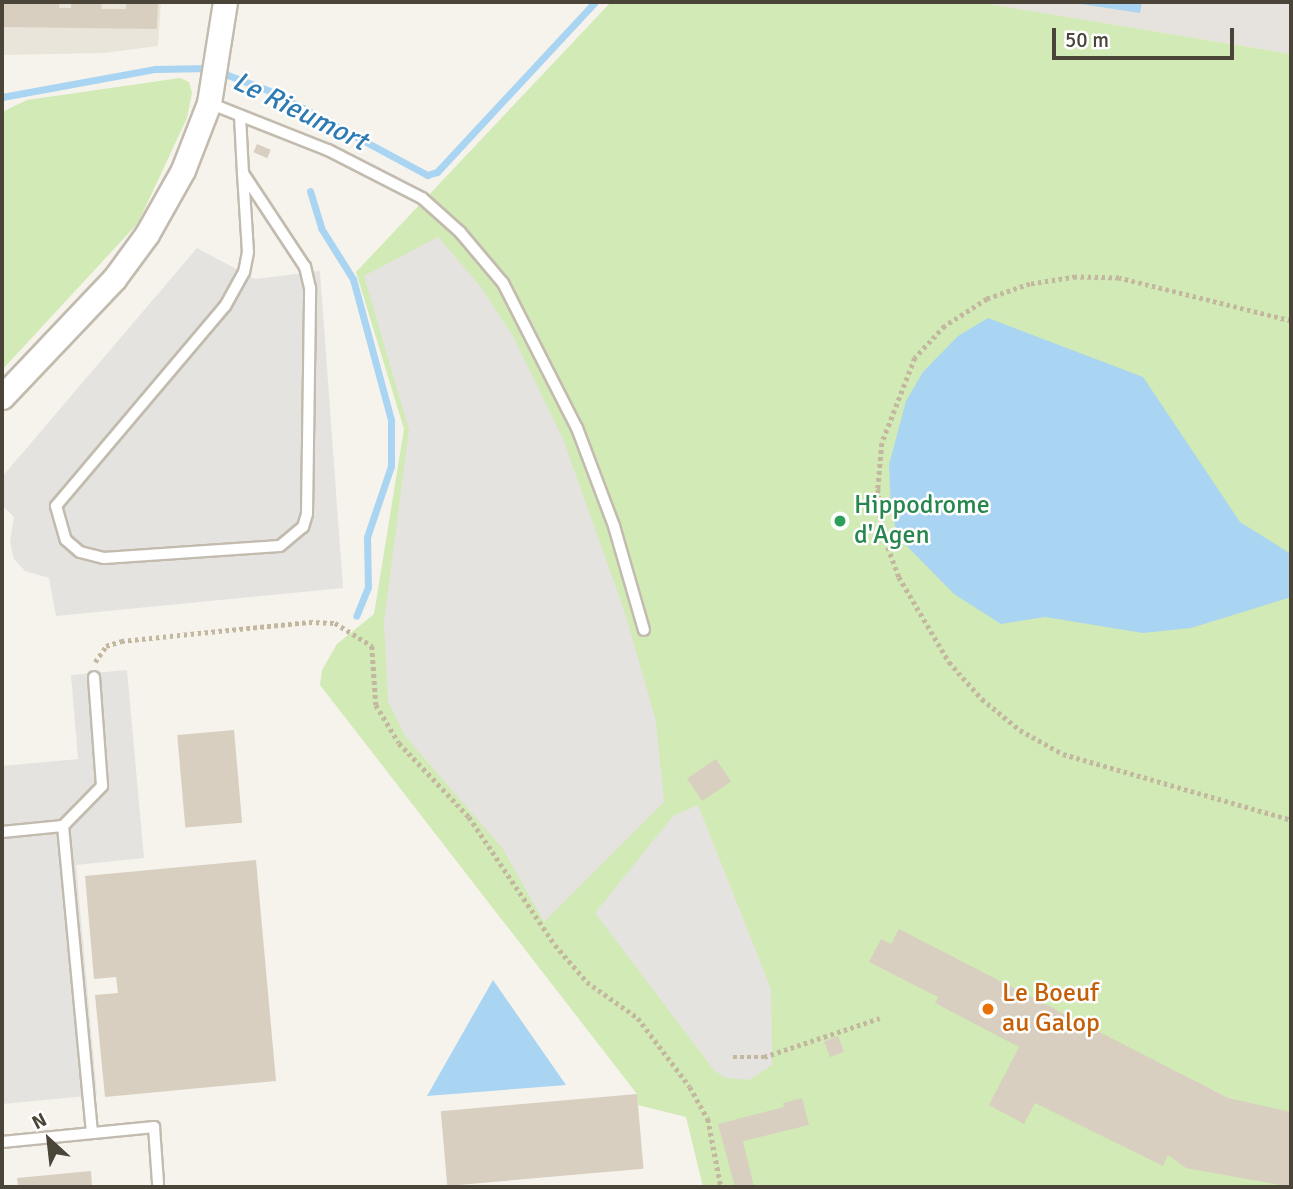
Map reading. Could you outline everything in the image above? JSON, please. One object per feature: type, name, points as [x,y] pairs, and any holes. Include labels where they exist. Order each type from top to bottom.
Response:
[{"type":"street","points":[[2,397],[114,279],[147,234],[183,170],[209,103],[216,73],[224,2]]},
{"type":"lane","points":[[209,103],[328,150],[422,198],[460,232],[503,283],[577,428],[614,526],[644,630]]},
{"type":"lane","points":[[240,116],[243,173],[248,252],[244,272],[225,306],[56,506],[65,540],[80,552],[104,558],[280,546],[303,527],[307,514],[310,288],[304,267],[243,173]]},
{"type":"lane","points":[[2,832],[63,826],[102,786],[93,677]]},
{"type":"lane","points":[[63,826],[92,1133]]},
{"type":"lane","points":[[2,1142],[154,1127],[158,1183]]},
{"type":"path","points":[[1291,321],[1119,278],[1042,282],[987,299],[945,326],[915,358],[882,443],[878,489],[884,534],[899,577],[948,662],[982,699],[1020,730],[1063,754],[1291,821]]},
{"type":"path","points":[[93,677],[98,653],[121,641],[309,622],[335,623],[372,646],[376,705],[399,743],[469,817],[555,945],[587,982],[638,1018],[690,1087],[708,1119],[721,1187]]},
{"type":"path","points":[[733,1057],[764,1058],[880,1018]]},
{"type":"shaded area","points":[[2,2],[161,2],[158,46],[104,53],[2,55]]},
{"type":"shaded area","points":[[977,2],[1291,2],[1291,54]]},
{"type":"shaded area","points":[[438,237],[480,286],[513,336],[563,439],[625,613],[656,721],[664,802],[544,922],[503,849],[405,736],[388,701],[384,622],[409,430],[364,276]]},
{"type":"shaded area","points":[[197,248],[255,279],[320,271],[343,588],[56,616],[49,578],[25,571],[14,559],[10,542],[14,517],[2,505],[2,477]]},
{"type":"shaded area","points":[[127,670],[144,858],[76,865],[97,1095],[2,1104],[2,766],[78,759],[71,675]]},
{"type":"shaded area","points":[[698,805],[771,989],[772,1065],[749,1080],[726,1078],[714,1070],[595,913],[673,816]]},
{"type":"green space","name":"Hippodrome d'Agen","points":[[611,2],[977,2],[1291,54],[1291,1187],[703,1187],[686,1117],[638,1105],[637,1094],[320,685],[322,670],[337,644],[374,614],[404,429],[356,272]]},
{"type":"green space","points":[[180,78],[189,82],[192,93],[187,118],[138,223],[2,370],[2,112],[27,100]]},
{"type":"water","points":[[1068,2],[1142,2],[1140,13]]},
{"type":"water","points":[[988,318],[1143,377],[1240,522],[1291,554],[1291,597],[1191,628],[1143,633],[1045,617],[1001,624],[954,594],[898,537],[891,511],[889,465],[906,401],[923,372],[958,336]]},
{"type":"water","points":[[493,980],[566,1085],[427,1096]]},
{"type":"building","points":[[2,2],[60,2],[59,8],[71,8],[71,2],[102,2],[101,9],[126,9],[126,2],[158,2],[157,29],[2,27]]},
{"type":"building","points":[[257,144],[271,150],[267,158],[253,152]]},
{"type":"building","points":[[234,730],[242,823],[185,828],[177,735]]},
{"type":"building","points":[[716,759],[731,781],[702,801],[687,779]]},
{"type":"building","points":[[256,860],[276,1081],[105,1097],[95,995],[118,993],[116,977],[94,979],[85,876]]},
{"type":"building","points":[[899,929],[1228,1098],[1291,1112],[1291,1187],[1186,1168],[1168,1155],[1163,1166],[1035,1103],[1024,1124],[989,1105],[1019,1047],[935,1003],[938,997],[869,962],[881,939],[891,944]]},
{"type":"building","points":[[838,1036],[844,1052],[830,1057],[824,1041]]},
{"type":"building","points":[[637,1094],[644,1169],[447,1186],[441,1111]]},
{"type":"building","points":[[802,1098],[809,1125],[743,1141],[754,1187],[735,1187],[718,1124],[784,1107],[783,1103]]},
{"type":"building","points":[[91,1171],[92,1187],[18,1187],[17,1178]]},
{"type":"waterway","name":"Le Rieumort","points":[[2,97],[155,69],[209,68],[275,93],[427,175],[437,172],[595,2]]},
{"type":"waterway","name":"Le Rieumort","points":[[310,191],[321,228],[353,279],[391,420],[391,466],[367,537],[368,587],[356,616]]},
{"type":"place","name":"Hippodrome d'Agen","points":[[840,521]]},
{"type":"place","name":"Le Boeuf au Galop","points":[[988,1009]]}]
